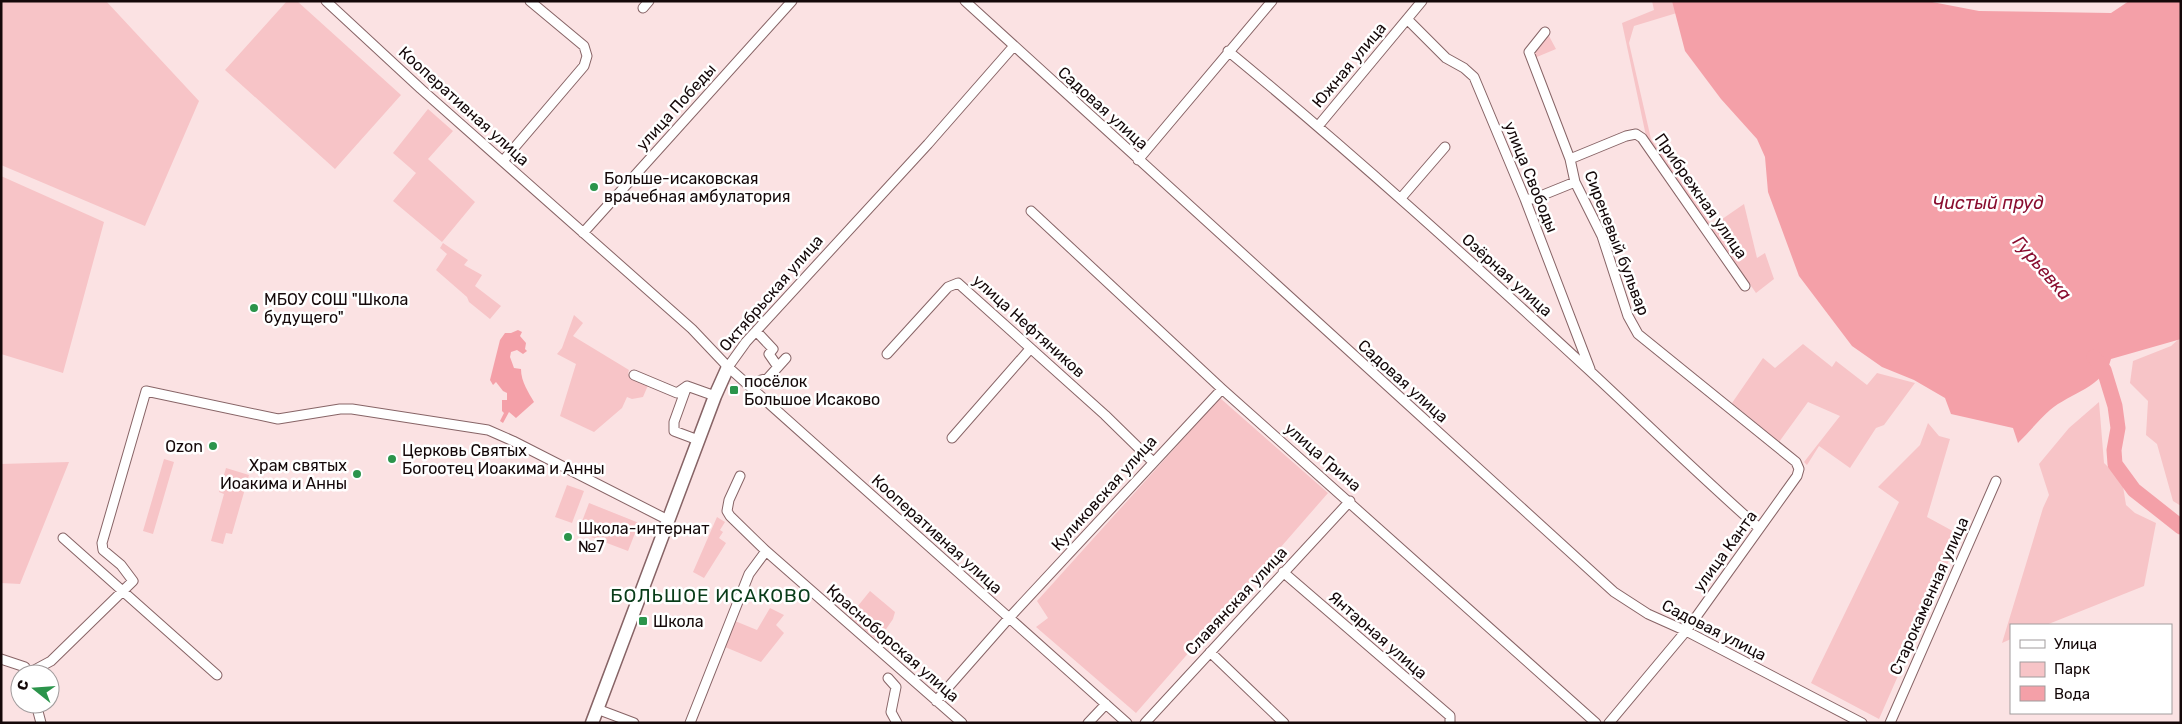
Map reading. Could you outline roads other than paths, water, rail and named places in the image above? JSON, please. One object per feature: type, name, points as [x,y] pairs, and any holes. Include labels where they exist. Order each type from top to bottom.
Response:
[{"type":"street","name":"Кооперативная улица","points":[[326,1],[692,329],[728,367],[1127,723]]},
{"type":"street","points":[[503,161],[584,66],[588,56],[584,46],[530,1]]},
{"type":"street","name":"улица Победы","points":[[583,233],[792,1]]},
{"type":"street","name":"Садовая улица","points":[[965,1],[1013,47],[1472,463],[1522,506],[1614,592],[1648,614],[1686,631],[1862,723]]},
{"type":"street","points":[[1138,160],[1272,1]]},
{"type":"street","name":"Южная улица","points":[[1318,125],[1422,1]]},
{"type":"street","name":"улица Свободы","points":[[1407,19],[1446,58],[1474,76],[1525,199],[1591,372]]},
{"type":"street","name":"Сиреневый бульвар","points":[[1545,32],[1529,52],[1570,159],[1575,182],[1602,236],[1628,316],[1638,334],[1796,462]]},
{"type":"street","name":"Октябрьская улица","points":[[592,723],[698,440],[728,367],[756,331],[928,144],[1013,47]]},
{"type":"street","name":"Озёрная улица","points":[[1228,51],[1318,125],[1401,198],[1591,372],[1702,478],[1759,528]]},
{"type":"street","name":"Прибрежная улица","points":[[1570,159],[1626,136],[1636,134],[1642,138],[1745,286]]},
{"type":"street","points":[[1401,198],[1445,147]]},
{"type":"street","points":[[1525,199],[1533,199],[1575,182]]},
{"type":"street","name":"улица Грина","points":[[1032,211],[1222,389],[1350,501],[1596,723]]},
{"type":"street","name":"улица Нефтяников","points":[[887,354],[948,287],[958,283],[1105,415],[1153,462]]},
{"type":"street","points":[[756,331],[773,349],[768,354],[778,367]]},
{"type":"street","points":[[952,438],[1030,349]]},
{"type":"street","points":[[754,390],[761,380],[768,378],[786,358]]},
{"type":"street","points":[[634,375],[677,393],[687,386]]},
{"type":"street","points":[[687,386],[715,396]]},
{"type":"street","points":[[687,386],[674,422],[674,431],[698,440]]},
{"type":"street","name":"Куликовская улица","points":[[936,701],[1009,618],[1222,389]]},
{"type":"street","points":[[45,664],[51,661],[123,592],[132,581],[121,565],[103,550],[102,543],[146,391],[278,419],[352,409],[488,430],[668,520]]},
{"type":"street","name":"улица Канта","points":[[1609,723],[1686,631],[1797,476],[1799,469],[1796,462]]},
{"type":"street","name":"Красноборская улица","points":[[740,476],[729,500],[727,511],[766,551],[962,723]]},
{"type":"street","name":"Старокаменная улица","points":[[1890,723],[1996,481]]},
{"type":"street","name":"Славянская улица","points":[[1145,723],[1350,501]]},
{"type":"street","points":[[63,538],[217,675]]},
{"type":"street","points":[[690,723],[749,574],[766,551]]},
{"type":"street","name":"Янтарная улица","points":[[1283,572],[1450,716],[1450,723]]},
{"type":"street","points":[[1210,652],[1284,723]]},
{"type":"street","points":[[1,659],[16,664]]},
{"type":"street","points":[[888,678],[896,687],[891,712],[897,723]]},
{"type":"street","points":[[1088,723],[1106,704]]},
{"type":"street","points":[[597,709],[634,723]]},
{"type":"water","name":"Чистый пруд","points":[[1672,1],[1927,1],[1979,11],[2111,13],[2129,1],[2181,1],[2181,339],[2111,359],[2107,369],[2094,383],[2050,410],[2018,443],[2013,428],[1951,414],[1945,398],[1914,380],[1882,367],[1852,346],[1799,276],[1768,192],[1765,157],[1757,139],[1721,99],[1685,51]]},
{"type":"water","points":[[518,330],[522,332],[520,336],[526,343],[525,349],[527,351],[523,354],[517,350],[511,352],[510,357],[514,368],[521,369],[524,383],[534,402],[516,418],[509,412],[503,423],[500,421],[504,413],[502,411],[502,400],[507,400],[507,393],[496,382],[493,385],[490,380],[500,340],[505,333]]},
{"type":"waterway","name":"Гурьевка","points":[[2094,357],[2104,370],[2115,406],[2118,428],[2114,450],[2115,464],[2134,490],[2181,527]]},
{"type":"place","name":"Больше-исаковская врачебная амбулатория","points":[[594,187]]},
{"type":"place","name":"МБОУ СОШ \"Школа будущего\"","points":[[254,308]]},
{"type":"place","name":"посёлок Большое Исаково","points":[[734,390]]},
{"type":"place","name":"Ozon","points":[[213,446]]},
{"type":"place","name":"Церковь Святых Богоотец Иоакима и Анны","points":[[392,459]]},
{"type":"place","name":"Храм святых Иоакима и Анны","points":[[357,474]]},
{"type":"place","name":"Школа-интернат №7","points":[[568,537]]},
{"type":"place","name":"Школа","points":[[643,621]]},
{"type":"district","name":"БОЛЬШОЕ ИСАКОВО","points":[[711,595]]}]
